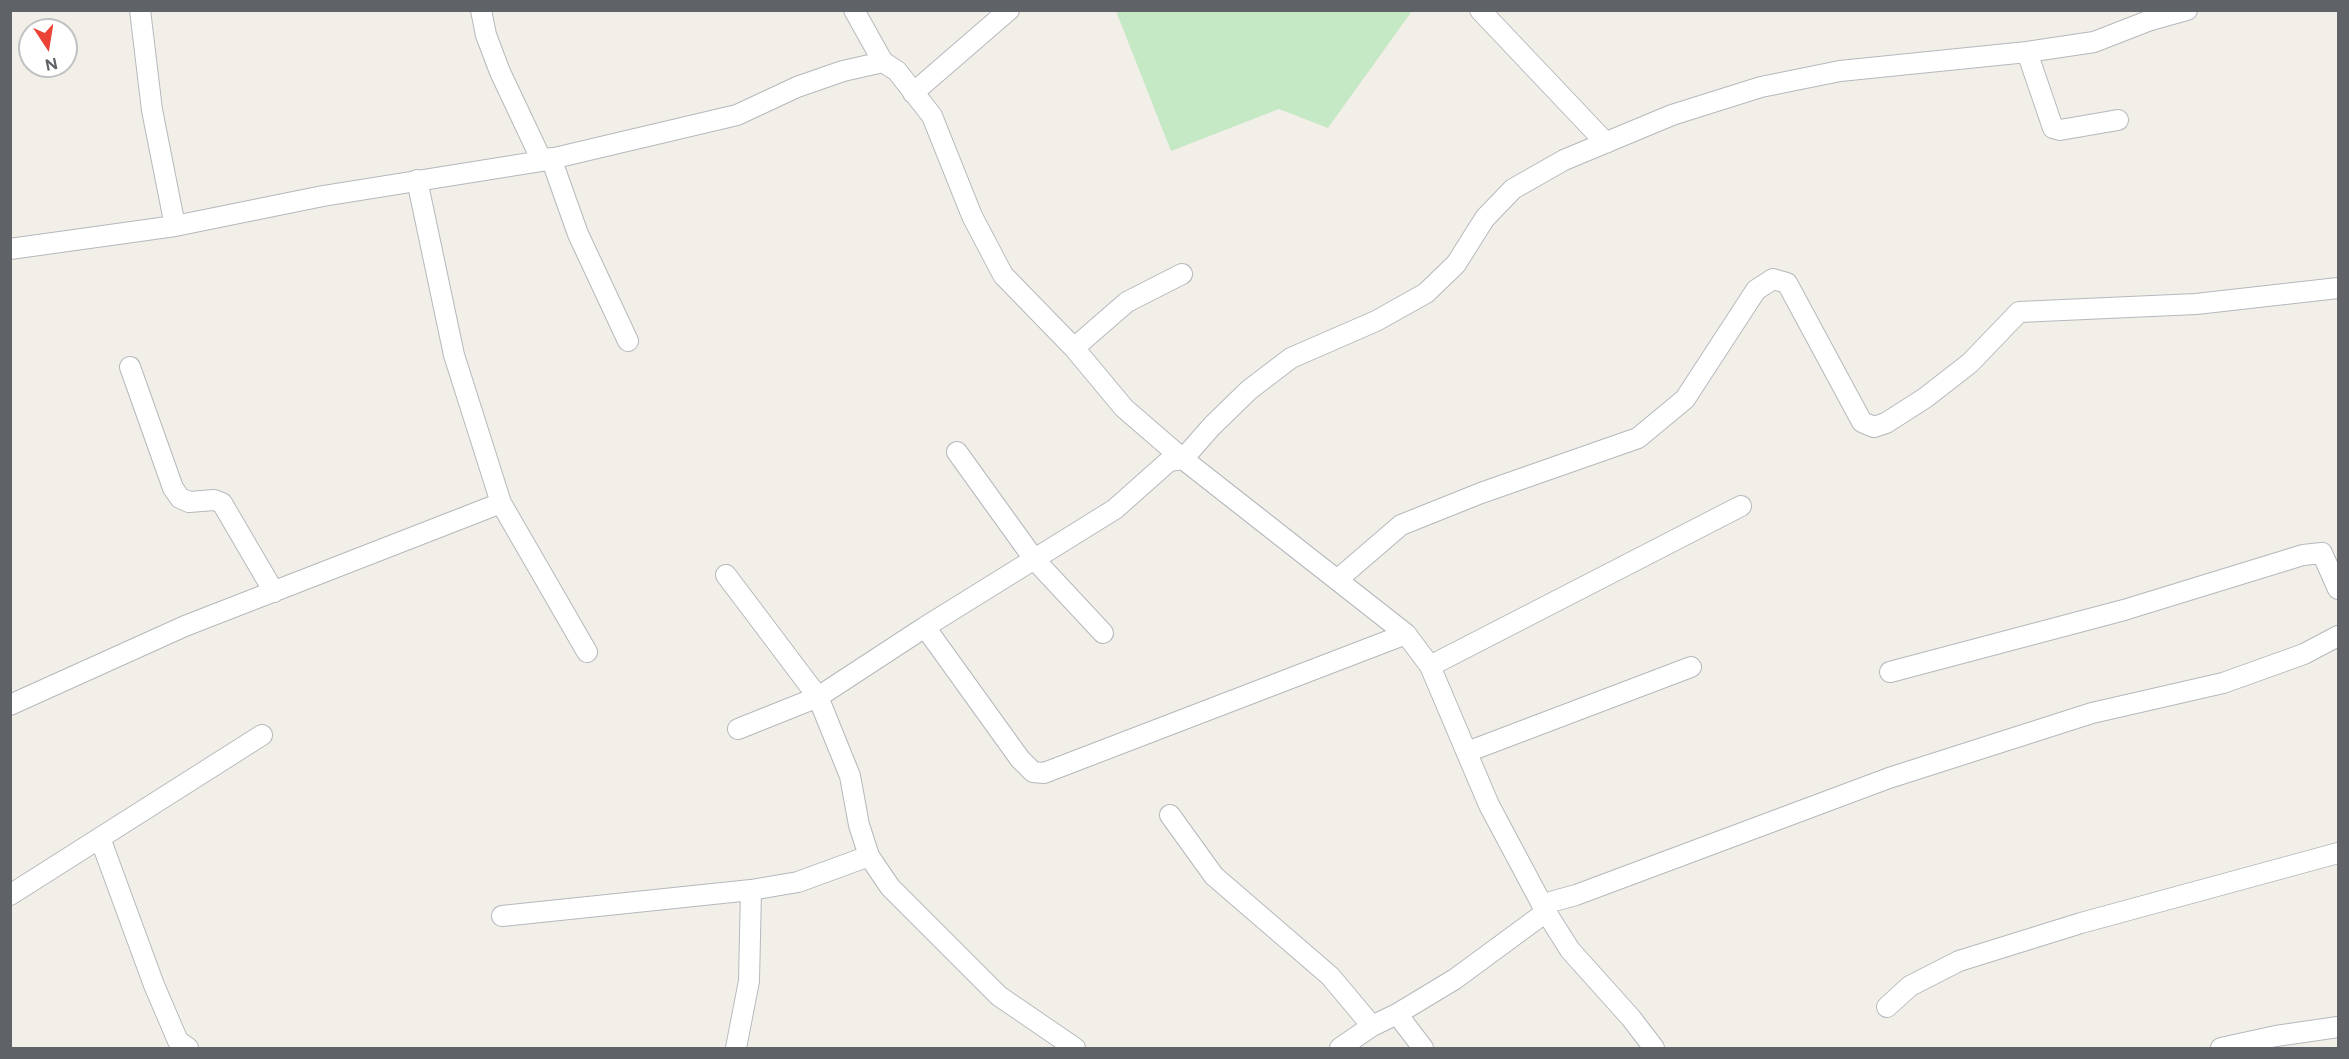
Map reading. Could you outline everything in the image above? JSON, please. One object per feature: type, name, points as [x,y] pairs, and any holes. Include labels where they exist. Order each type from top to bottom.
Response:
[{"type":"street","points":[[140,10],[152,110],[175,226]]},
{"type":"street","points":[[481,10],[486,35],[500,72],[546,160],[628,341]]},
{"type":"street","points":[[854,10],[883,62],[897,71],[932,116],[972,216],[1003,275],[1074,348],[1124,408],[1183,459],[1406,634],[1430,666],[1489,805],[1544,908],[1570,950],[1631,1018],[1654,1048]]},
{"type":"street","points":[[913,93],[1009,10]]},
{"type":"street","points":[[1480,10],[1606,143]]},
{"type":"street","points":[[738,729],[818,697],[925,627],[1069,540],[1115,509],[1169,461],[1183,459],[1212,426],[1249,390],[1292,358],[1376,321],[1425,293],[1456,264],[1485,218],[1514,189],[1564,160],[1672,116],[1761,87],[1840,71],[2027,52],[2094,42],[2148,21],[2187,10]]},
{"type":"street","points":[[2027,52],[2053,128],[2060,130],[2118,120]]},
{"type":"street","points":[[10,249],[175,226],[323,196],[546,160],[737,115],[797,87],[843,71],[883,62]]},
{"type":"street","points":[[417,180],[454,354],[501,503],[586,652]]},
{"type":"street","points":[[1074,348],[1127,302],[1182,274]]},
{"type":"street","points":[[1337,580],[1401,525],[1481,493],[1638,438],[1685,399],[1756,290],[1773,279],[1787,283],[1862,422],[1874,427],[1886,423],[1925,398],[1970,363],[2019,312],[2196,304],[2338,288]]},
{"type":"street","points":[[130,367],[173,488],[180,498],[189,502],[214,500],[222,503],[274,592]]},
{"type":"street","points":[[957,452],[1035,559],[1103,633]]},
{"type":"street","points":[[10,705],[185,626],[501,503]]},
{"type":"street","points":[[1430,666],[1741,506]]},
{"type":"street","points":[[1890,672],[2124,610],[2303,555],[2322,553],[2338,589]]},
{"type":"street","points":[[726,575],[818,697],[850,776],[859,825],[869,856],[897,895],[999,996],[1075,1048]]},
{"type":"street","points":[[925,627],[1020,759],[1033,772],[1044,773],[1406,634]]},
{"type":"street","points":[[1340,1048],[1372,1026],[1397,1014],[1455,979],[1544,908],[1889,778],[2092,713],[2223,683],[2304,654],[2338,636]]},
{"type":"street","points":[[1467,752],[1691,667]]},
{"type":"street","points":[[10,895],[262,735]]},
{"type":"street","points":[[1170,815],[1214,876],[1330,976],[1372,1026]]},
{"type":"street","points":[[100,838],[154,985],[178,1041],[188,1048]]},
{"type":"street","points":[[1887,1007],[1910,986],[1959,961],[2081,923],[2338,853]]},
{"type":"street","points":[[502,916],[751,890],[798,882],[869,856]]},
{"type":"street","points":[[736,1048],[749,981],[751,890]]},
{"type":"street","points":[[1397,1014],[1423,1048]]},
{"type":"street","points":[[2221,1048],[2277,1036],[2338,1027]]},
{"type":"green space","points":[[1116,11],[1412,11],[1328,128],[1279,109],[1171,151]]}]
